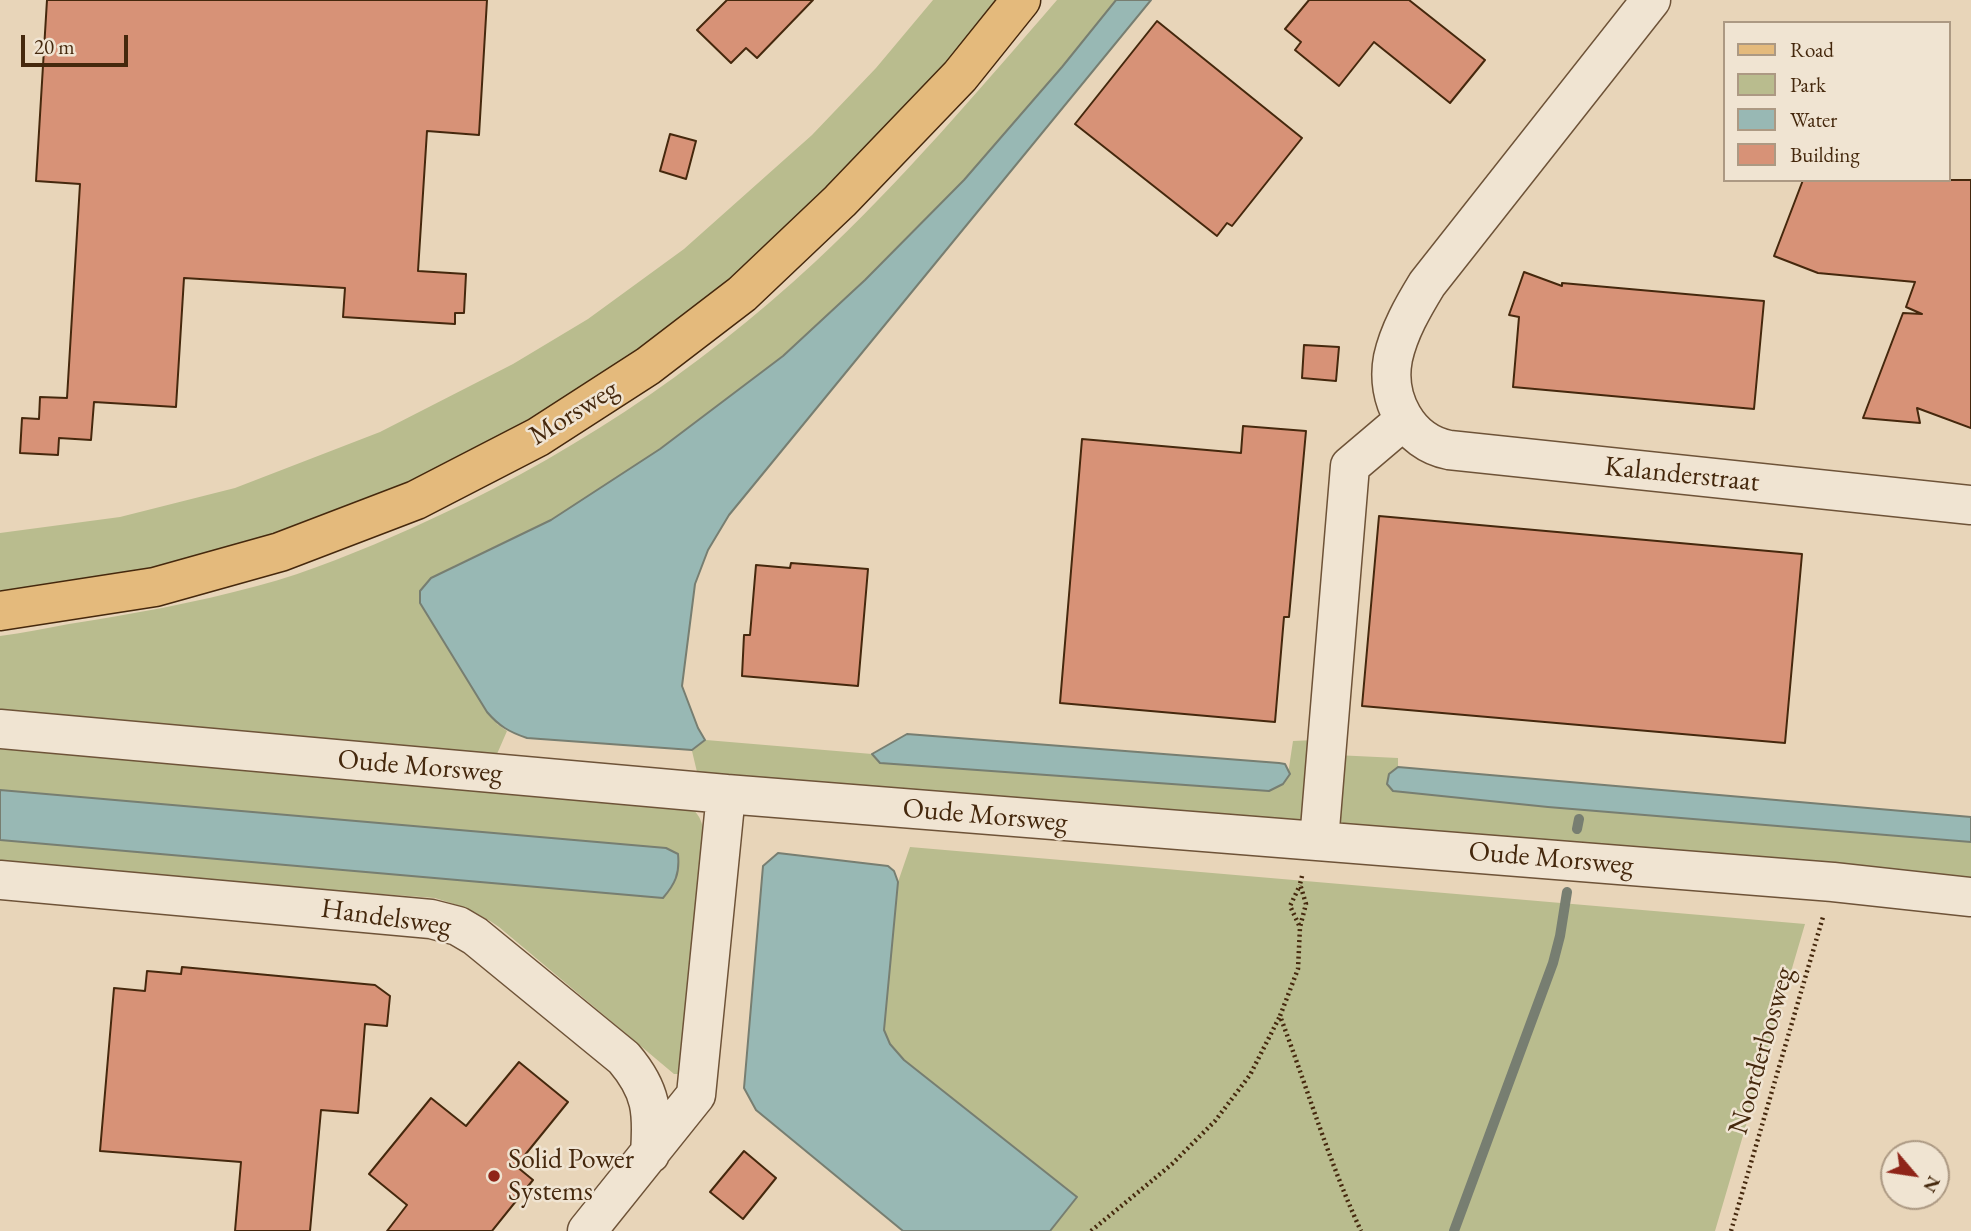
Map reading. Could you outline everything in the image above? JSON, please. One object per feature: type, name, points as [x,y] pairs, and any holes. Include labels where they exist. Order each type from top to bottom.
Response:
[{"type":"main road","name":"Morsweg","points":[[0,611],[155,587],[280,552],[416,500],[538,437],[648,366],[742,294],[840,201],[960,76],[1021,0]]},
{"type":"street","points":[[1319,841],[1350,466],[1403,421],[1393,388],[1393,359],[1411,310],[1427,284],[1651,0]]},
{"type":"street","name":"Kalanderstraat","points":[[1403,421],[1419,438],[1435,447],[1449,450],[1971,505]]},
{"type":"street","name":"Oude Morsweg","points":[[0,729],[726,794],[1833,882],[1971,897]]},
{"type":"street","points":[[587,1231],[696,1095],[726,794]]},
{"type":"street","name":"Handelsweg","points":[[0,880],[417,918],[458,926],[499,955],[624,1058],[636,1072],[645,1087],[650,1107],[650,1154]]},
{"type":"path","points":[[1300,927],[1290,906],[1300,884],[1305,862],[1319,841]]},
{"type":"path","name":"Noorderbosweg","points":[[1731,1231],[1833,882]]},
{"type":"path","points":[[1091,1231],[1172,1164],[1215,1121],[1250,1074],[1280,1016],[1298,969],[1300,927],[1306,904],[1300,884]]},
{"type":"path","points":[[1280,1016],[1344,1194],[1361,1231]]},
{"type":"green space","points":[[933,0],[1007,0],[764,256],[573,402],[374,502],[174,567],[0,595],[0,533],[120,517],[235,488],[380,432],[513,364],[588,319],[684,249],[812,135],[876,68]]},
{"type":"green space","points":[[1057,0],[1116,0],[964,180],[865,280],[783,356],[660,449],[551,520],[454,566],[497,724],[507,731],[497,754],[0,709],[0,636],[187,603],[257,586],[316,567],[467,502],[521,474],[624,412],[723,341],[815,262],[909,167]]},
{"type":"green space","points":[[706,740],[872,754],[880,763],[1269,791],[1288,774],[1293,741],[1316,740],[1304,827],[697,772],[692,751]]},
{"type":"green space","points":[[0,749],[684,803],[698,815],[704,832],[680,1074],[674,1074],[499,927],[476,913],[435,898],[0,866],[0,840],[662,898],[666,848],[0,790]]},
{"type":"green space","points":[[1335,755],[1398,758],[1398,767],[1389,774],[1548,807],[1971,842],[1971,884],[1339,830]]},
{"type":"green space","points":[[910,847],[1805,924],[1715,1231],[1050,1231],[1076,1197],[904,1060],[890,1044],[884,1030],[898,882]]},
{"type":"water","points":[[1116,0],[1151,0],[729,515],[708,550],[695,584],[682,686],[705,740],[692,750],[527,738],[496,721],[487,712],[420,603],[420,591],[431,578],[551,520],[660,449],[783,356],[865,280],[964,180]]},
{"type":"water","points":[[907,734],[1279,763],[1285,764],[1290,774],[1283,784],[1269,791],[880,763],[872,754]]},
{"type":"water","points":[[1398,767],[1971,817],[1971,842],[1548,807],[1393,791],[1387,784],[1389,774]]},
{"type":"water","points":[[0,790],[666,848],[678,854],[678,867],[674,883],[663,898],[0,840]]},
{"type":"water","points":[[778,853],[888,866],[894,871],[898,882],[884,1030],[890,1044],[904,1060],[1077,1197],[1050,1231],[903,1231],[756,1110],[744,1088],[763,866]]},
{"type":"building","points":[[47,0],[487,0],[479,135],[427,131],[418,271],[466,274],[464,313],[455,313],[455,324],[343,317],[345,288],[184,278],[176,407],[94,402],[91,440],[59,438],[58,455],[20,453],[22,418],[39,419],[40,397],[67,398],[80,184],[36,181]]},
{"type":"building","points":[[727,0],[813,0],[757,58],[746,48],[731,63],[697,30]]},
{"type":"building","points":[[1309,0],[1409,0],[1485,60],[1450,103],[1374,42],[1339,86],[1295,50],[1301,42],[1285,29]]},
{"type":"building","points":[[1157,21],[1302,138],[1232,226],[1227,223],[1217,236],[1075,124]]},
{"type":"building","points":[[670,134],[696,141],[686,179],[660,171]]},
{"type":"building","points":[[1971,180],[1971,428],[1917,408],[1920,423],[1863,418],[1903,313],[1922,314],[1906,307],[1915,282],[1818,273],[1774,256],[1802,182]]},
{"type":"building","points":[[1524,272],[1562,286],[1562,283],[1764,301],[1754,409],[1513,387],[1519,317],[1509,315]]},
{"type":"building","points":[[1304,345],[1339,347],[1336,381],[1302,378]]},
{"type":"building","points":[[1243,426],[1306,431],[1289,617],[1284,617],[1275,722],[1060,703],[1082,439],[1241,453]]},
{"type":"building","points":[[1379,516],[1802,554],[1785,743],[1362,706]]},
{"type":"building","points":[[791,563],[868,569],[858,686],[742,676],[744,635],[750,635],[756,565],[790,568]]},
{"type":"building","points":[[182,967],[375,985],[390,996],[387,1026],[365,1024],[358,1113],[321,1110],[310,1231],[235,1231],[241,1162],[100,1151],[114,988],[145,991],[147,971],[181,974]]},
{"type":"building","points":[[519,1062],[568,1102],[516,1166],[533,1180],[492,1231],[387,1231],[407,1205],[369,1174],[431,1098],[466,1126]]},
{"type":"building","points":[[744,1151],[776,1178],[743,1219],[710,1192]]},
{"type":"waterway","points":[[1577,829],[1579,819]]},
{"type":"waterway","points":[[1454,1231],[1553,963],[1567,892]]},
{"type":"place","name":"Solid Power Systems","points":[[494,1176]]}]
